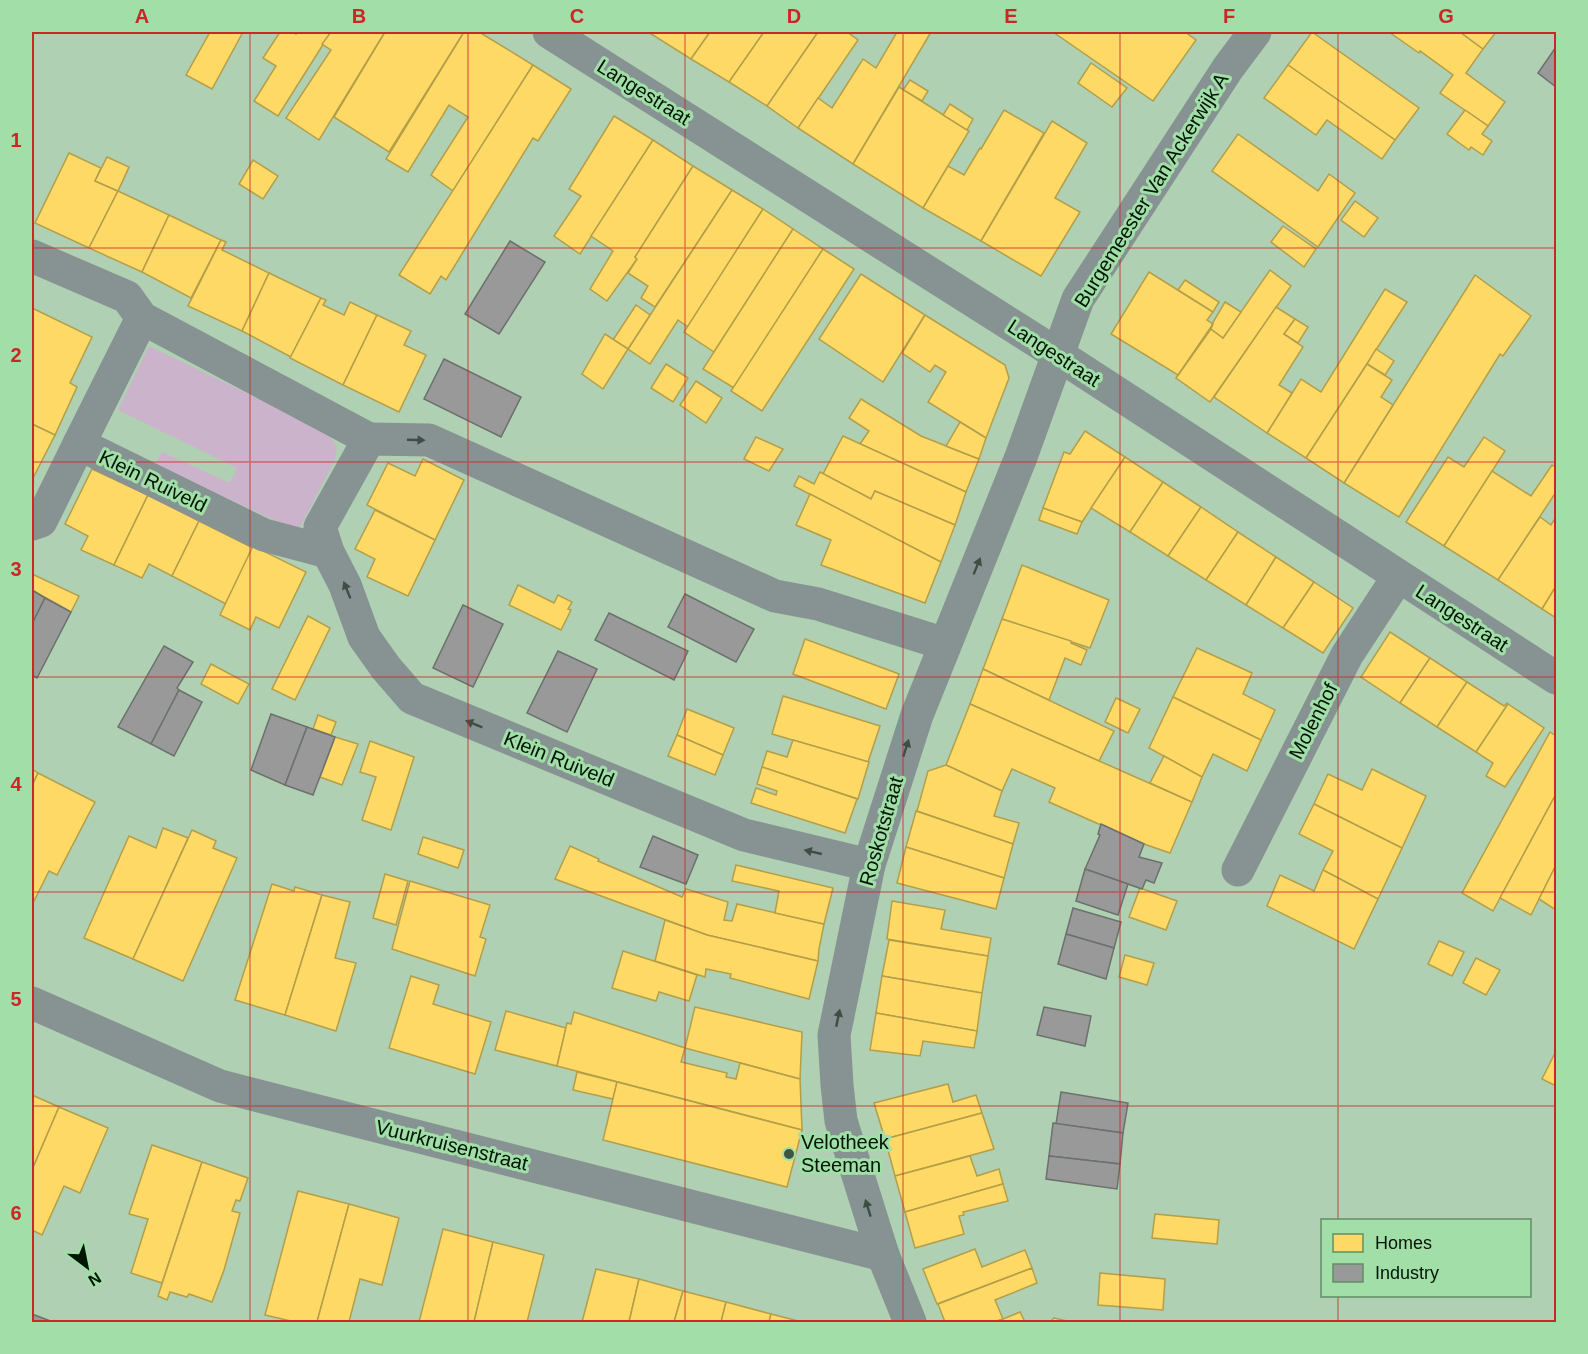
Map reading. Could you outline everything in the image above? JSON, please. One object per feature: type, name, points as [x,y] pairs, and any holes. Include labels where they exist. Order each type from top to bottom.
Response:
[{"type":"street","name":"Langestraat","points":[[549,32],[1057,354],[1557,678]]},
{"type":"street","name":"Burgemeester Van Ackerwijk A","points":[[1057,354],[1078,299],[1228,68],[1255,32]]},
{"type":"street","points":[[32,256],[127,297],[142,318],[369,439],[429,440],[775,596],[819,603],[945,644]]},
{"type":"street","name":"Klein Ruiveld","points":[[32,525],[41,522],[142,318]]},
{"type":"street","name":"Roskotstraat","points":[[910,1323],[883,1256],[841,1121],[834,1035],[869,865],[917,715],[1022,457],[1057,354]]},
{"type":"street","name":"Klein Ruiveld","points":[[369,439],[320,527],[328,552],[345,585],[364,637],[386,668],[412,698],[744,835],[869,865]]},
{"type":"street","name":"Klein Ruiveld","points":[[79,444],[264,536],[328,552]]},
{"type":"street","name":"Molenhof","points":[[1238,870],[1347,654],[1398,577]]},
{"type":"street","name":"Vuurkruisenstraat","points":[[32,1003],[220,1086],[883,1256]]},
{"type":"shaded area","points":[[149,346],[326,431],[337,447],[335,460],[298,531],[155,465],[162,452],[230,483],[237,468],[118,410]]},
{"type":"building: Homes","points":[[210,32],[243,32],[212,89],[186,75]]},
{"type":"building: Homes","points":[[280,32],[296,34],[298,32],[331,32],[278,116],[254,101],[276,66],[263,58]]},
{"type":"building: Homes","points":[[331,32],[385,32],[319,140],[286,118],[331,50],[322,44]]},
{"type":"building: Homes","points":[[385,32],[464,32],[389,152],[334,117]]},
{"type":"building: Homes","points":[[464,32],[479,32],[533,65],[453,191],[431,175],[468,117],[449,105],[408,172],[386,159]]},
{"type":"building: Homes","points":[[648,32],[710,32],[691,59]]},
{"type":"building: Homes","points":[[710,32],[764,32],[729,82],[691,59]]},
{"type":"building: Homes","points":[[764,32],[818,32],[767,106],[729,82]]},
{"type":"building: Homes","points":[[818,32],[847,32],[858,40],[798,128],[767,106]]},
{"type":"building: Homes","points":[[897,32],[931,32],[853,164],[798,128],[818,98],[832,108],[863,59],[876,68]]},
{"type":"building: Homes","points":[[1053,32],[1185,32],[1196,40],[1153,101]]},
{"type":"building: Homes","points":[[1312,32],[1419,108],[1395,140],[1288,65]]},
{"type":"building: Homes","points":[[1389,32],[1460,32],[1483,49],[1466,73],[1505,102],[1488,126],[1440,93],[1453,75]]},
{"type":"building: Homes","points":[[1460,32],[1496,32],[1483,49]]},
{"type":"building: Homes","points":[[1091,63],[1127,88],[1112,107],[1078,83]]},
{"type":"building: Homes","points":[[533,65],[571,89],[538,141],[533,138],[446,280],[441,276],[430,294],[399,275]]},
{"type":"building: Homes","points":[[1288,65],[1395,140],[1382,159],[1327,120],[1316,135],[1264,98]]},
{"type":"building: Homes","points":[[910,80],[928,91],[922,101],[903,90]]},
{"type":"building: Homes","points":[[899,87],[969,131],[923,208],[853,164]]},
{"type":"building: Homes","points":[[950,104],[973,119],[967,130],[943,115]]},
{"type":"building: Homes","points":[[1004,110],[1044,133],[981,241],[923,208],[948,166],[964,175]]},
{"type":"building: Homes","points":[[1465,110],[1488,126],[1482,134],[1492,141],[1483,155],[1471,147],[1469,150],[1447,134]]},
{"type":"building: Homes","points":[[614,116],[653,140],[580,254],[554,236],[581,196],[569,189]]},
{"type":"building: Homes","points":[[1052,121],[1087,143],[1055,198],[1080,212],[1041,276],[981,241]]},
{"type":"building: Homes","points":[[1238,134],[1318,191],[1329,174],[1355,193],[1318,247],[1212,171]]},
{"type":"building: Homes","points":[[653,140],[693,166],[635,257],[637,259],[607,301],[590,289],[613,251],[591,236]]},
{"type":"building: Homes","points":[[69,153],[101,168],[95,181],[118,191],[89,248],[35,223]]},
{"type":"building: Homes","points":[[107,157],[129,167],[118,191],[95,181]]},
{"type":"building: Homes","points":[[253,160],[278,176],[263,199],[239,184]]},
{"type":"building: Homes","points":[[693,166],[732,190],[655,307],[641,298],[648,286],[628,273],[637,259],[635,257]]},
{"type":"building: Homes","points":[[732,190],[763,209],[688,327],[678,320],[650,364],[628,349]]},
{"type":"building: Homes","points":[[118,191],[169,215],[142,272],[89,248]]},
{"type":"building: Homes","points":[[1355,201],[1378,218],[1364,237],[1341,220]]},
{"type":"building: Homes","points":[[763,209],[793,229],[714,352],[684,332]]},
{"type":"building: Homes","points":[[169,215],[221,240],[191,298],[142,272]]},
{"type":"building: Homes","points":[[1283,226],[1316,249],[1304,267],[1271,242]]},
{"type":"building: Homes","points":[[793,229],[823,249],[734,388],[703,369]]},
{"type":"building: Homes","points":[[221,240],[226,242],[222,250],[269,273],[242,331],[188,306]]},
{"type":"building: Homes","points":[[823,249],[854,269],[762,411],[731,391]]},
{"type":"building: Homes","points":[[1270,270],[1291,286],[1210,402],[1176,378],[1211,329],[1223,338]]},
{"type":"building: Homes","points":[[1149,272],[1213,312],[1207,320],[1213,324],[1178,375],[1111,334]]},
{"type":"building: Homes","points":[[269,273],[321,298],[291,357],[242,331]]},
{"type":"building: Homes","points":[[861,274],[925,315],[883,382],[819,339]]},
{"type":"building: Homes","points":[[1475,275],[1531,316],[1503,356],[1500,354],[1399,517],[1344,483]]},
{"type":"building: Homes","points":[[1185,280],[1219,302],[1213,312],[1178,290]]},
{"type":"building: Homes","points":[[1385,289],[1407,302],[1306,458],[1267,433],[1301,379],[1321,392]]},
{"type":"building: Homes","points":[[321,298],[326,300],[323,305],[344,315],[350,302],[377,315],[343,385],[290,358]]},
{"type":"building: Homes","points":[[1225,302],[1241,312],[1223,338],[1211,329]]},
{"type":"building: Homes","points":[[636,305],[650,315],[628,349],[613,340]]},
{"type":"building: Homes","points":[[1276,307],[1295,319],[1284,334],[1303,347],[1279,385],[1292,393],[1267,433],[1214,397]]},
{"type":"building: Homes","points":[[32,308],[92,337],[70,383],[77,387],[55,435],[32,424]]},
{"type":"building: Homes","points":[[377,315],[411,331],[404,345],[426,355],[399,412],[343,385]]},
{"type":"building: Homes","points":[[925,315],[1005,365],[1009,378],[986,438],[928,402],[946,372],[935,365],[930,372],[902,353]]},
{"type":"building: Homes","points":[[1295,319],[1308,327],[1298,343],[1284,334]]},
{"type":"building: Homes","points":[[605,334],[628,349],[603,389],[582,374]]},
{"type":"building: Homes","points":[[1376,349],[1394,361],[1385,375],[1367,364]]},
{"type":"building: Homes","points":[[666,364],[688,378],[673,402],[651,388]]},
{"type":"building: Homes","points":[[1367,364],[1392,380],[1381,397],[1393,405],[1344,483],[1306,458]]},
{"type":"building: Homes","points":[[696,381],[722,398],[706,423],[680,405]]},
{"type":"building: Homes","points":[[861,399],[921,436],[979,459],[966,492],[860,444],[869,431],[849,418]]},
{"type":"building: Homes","points":[[960,422],[986,438],[979,459],[946,446]]},
{"type":"building: Homes","points":[[32,424],[55,435],[32,480]]},
{"type":"building: Homes","points":[[1085,431],[1125,457],[1082,522],[1043,508],[1064,452],[1070,454]]},
{"type":"building: Homes","points":[[843,436],[966,492],[955,525],[875,491],[871,499],[823,474]]},
{"type":"building: Homes","points":[[756,437],[783,449],[769,471],[744,459]]},
{"type":"building: Homes","points":[[1484,437],[1505,451],[1444,546],[1406,522],[1448,457],[1464,467]]},
{"type":"building: Homes","points":[[1125,457],[1163,482],[1130,532],[1091,508]]},
{"type":"building: Homes","points":[[423,459],[464,480],[435,540],[367,505],[388,463],[415,476]]},
{"type":"building: Homes","points":[[1552,465],[1556,468],[1556,492],[1498,580],[1444,546],[1492,471],[1531,496]]},
{"type":"building: Homes","points":[[92,469],[148,495],[114,565],[81,550],[88,536],[65,524]]},
{"type":"building: Homes","points":[[820,472],[871,499],[875,491],[955,525],[941,562],[794,486],[799,476],[814,484]]},
{"type":"building: Homes","points":[[1163,482],[1201,507],[1168,556],[1130,532]]},
{"type":"building: Homes","points":[[810,494],[941,562],[925,603],[821,565],[831,540],[796,525]]},
{"type":"building: Homes","points":[[148,495],[199,521],[172,576],[149,564],[142,578],[114,565]]},
{"type":"building: Homes","points":[[1201,507],[1238,532],[1206,580],[1168,556]]},
{"type":"building: Homes","points":[[1043,508],[1082,522],[1077,534],[1039,520]]},
{"type":"building: Homes","points":[[375,510],[435,540],[408,596],[367,577],[375,559],[355,549]]},
{"type":"building: Homes","points":[[1540,517],[1551,525],[1556,517],[1556,586],[1542,609],[1498,580]]},
{"type":"building: Homes","points":[[199,521],[253,548],[226,604],[172,576]]},
{"type":"building: Homes","points":[[1238,532],[1276,557],[1246,605],[1206,580]]},
{"type":"building: Homes","points":[[253,546],[306,572],[279,628],[256,617],[250,630],[220,615]]},
{"type":"building: Homes","points":[[1276,557],[1314,582],[1283,628],[1246,605]]},
{"type":"building: Homes","points":[[1022,565],[1109,600],[1090,648],[1002,619]]},
{"type":"building: Homes","points":[[32,574],[79,596],[71,612],[32,590]]},
{"type":"building: Homes","points":[[1314,582],[1353,608],[1323,653],[1283,628]]},
{"type":"building: Homes","points":[[518,585],[554,603],[558,595],[572,602],[568,609],[571,610],[561,630],[509,605]]},
{"type":"building: Homes","points":[[1556,586],[1556,618],[1542,609]]},
{"type":"building: Homes","points":[[308,616],[330,628],[295,700],[272,689]]},
{"type":"building: Homes","points":[[1002,619],[1071,641],[1087,650],[1081,665],[1065,658],[1049,700],[983,669]]},
{"type":"building: Homes","points":[[1390,632],[1430,658],[1400,703],[1361,677]]},
{"type":"building: Homes","points":[[805,639],[899,674],[886,709],[793,674]]},
{"type":"building: Homes","points":[[1197,648],[1252,673],[1243,694],[1275,710],[1261,740],[1173,697]]},
{"type":"building: Homes","points":[[1430,658],[1467,682],[1437,727],[1400,703]]},
{"type":"building: Homes","points":[[211,664],[249,684],[238,704],[201,684]]},
{"type":"building: Homes","points":[[983,669],[1114,731],[1099,761],[970,704]]},
{"type":"building: Homes","points":[[1467,682],[1504,706],[1508,704],[1476,752],[1437,727]]},
{"type":"building: Homes","points":[[783,696],[880,726],[868,762],[772,734]]},
{"type":"building: Homes","points":[[1173,697],[1261,740],[1247,771],[1213,754],[1202,777],[1149,748]]},
{"type":"building: Homes","points":[[1116,698],[1140,709],[1128,733],[1105,722]]},
{"type":"building: Homes","points":[[970,704],[1192,802],[1170,853],[1144,844],[1049,802],[1055,788],[1012,769],[1002,791],[946,765]]},
{"type":"building: Homes","points":[[1508,704],[1544,728],[1505,787],[1486,776],[1493,763],[1476,752]]},
{"type":"building: Homes","points":[[687,709],[734,728],[723,755],[677,735]]},
{"type":"building: Homes","points":[[318,715],[336,722],[331,735],[313,729]]},
{"type":"building: Homes","points":[[1550,732],[1556,736],[1556,794],[1493,911],[1462,893]]},
{"type":"building: Homes","points":[[677,735],[723,755],[715,775],[668,756]]},
{"type":"building: Homes","points":[[335,737],[358,744],[342,785],[320,777]]},
{"type":"building: Homes","points":[[793,740],[869,762],[858,799],[762,767],[767,751],[787,757]]},
{"type":"building: Homes","points":[[370,741],[414,757],[391,830],[362,820],[376,777],[360,772]]},
{"type":"building: Homes","points":[[1164,756],[1202,777],[1192,802],[1150,783]]},
{"type":"building: Homes","points":[[946,765],[1002,791],[994,816],[1019,823],[1013,844],[917,811],[928,771]]},
{"type":"building: Homes","points":[[762,767],[857,799],[845,833],[751,803],[756,788],[776,795],[777,791],[757,784]]},
{"type":"building: Homes","points":[[32,769],[38,773],[32,786]]},
{"type":"building: Homes","points":[[1372,769],[1426,796],[1402,848],[1314,804],[1328,774],[1362,790]]},
{"type":"building: Homes","points":[[38,773],[95,802],[57,875],[49,871],[32,905],[32,786]]},
{"type":"building: Homes","points":[[1556,794],[1556,865],[1531,915],[1500,898]]},
{"type":"building: Homes","points":[[1314,804],[1402,848],[1378,899],[1323,870],[1333,851],[1299,834]]},
{"type":"building: Homes","points":[[916,811],[1013,844],[1004,878],[906,847]]},
{"type":"building: Homes","points":[[163,828],[188,838],[133,959],[84,938],[129,836],[156,848]]},
{"type":"building: Homes","points":[[192,830],[216,841],[213,848],[237,858],[183,981],[133,959]]},
{"type":"building: Homes","points":[[423,837],[464,850],[458,868],[418,854]]},
{"type":"building: Homes","points":[[570,846],[599,859],[598,861],[682,897],[686,889],[728,902],[724,920],[732,921],[737,904],[824,924],[818,961],[707,935],[555,879]]},
{"type":"building: Homes","points":[[906,847],[1004,878],[996,909],[897,883]]},
{"type":"building: Homes","points":[[736,865],[833,888],[824,924],[775,913],[779,891],[732,881]]},
{"type":"building: Homes","points":[[1556,865],[1556,910],[1539,899]]},
{"type":"building: Homes","points":[[1323,870],[1378,899],[1354,949],[1267,906],[1280,875],[1314,891]]},
{"type":"building: Homes","points":[[385,874],[408,881],[396,925],[373,918]]},
{"type":"building: Homes","points":[[410,881],[490,905],[480,937],[486,939],[475,976],[392,949]]},
{"type":"building: Homes","points":[[272,884],[294,891],[295,887],[322,895],[285,1015],[235,1000]]},
{"type":"building: Homes","points":[[1140,888],[1177,901],[1166,930],[1129,917]]},
{"type":"building: Homes","points":[[322,895],[350,902],[335,958],[356,963],[336,1031],[285,1015]]},
{"type":"building: Homes","points":[[892,901],[945,910],[941,929],[991,938],[988,956],[887,939]]},
{"type":"building: Homes","points":[[665,920],[707,935],[818,961],[809,999],[730,978],[731,974],[706,969],[705,977],[655,961]]},
{"type":"building: Homes","points":[[889,940],[988,956],[982,993],[882,976]]},
{"type":"building: Homes","points":[[1439,941],[1464,952],[1452,976],[1428,964]]},
{"type":"building: Homes","points":[[623,951],[697,975],[689,1001],[659,992],[656,1001],[612,988]]},
{"type":"building: Homes","points":[[1125,955],[1154,963],[1147,985],[1119,977]]},
{"type":"building: Homes","points":[[1476,958],[1500,970],[1486,995],[1463,983]]},
{"type":"building: Homes","points":[[411,976],[439,985],[433,1004],[491,1022],[475,1074],[389,1048]]},
{"type":"building: Homes","points":[[882,976],[982,993],[977,1031],[876,1013]]},
{"type":"building: Homes","points":[[695,1007],[802,1032],[800,1079],[685,1048]]},
{"type":"building: Homes","points":[[506,1011],[566,1028],[557,1066],[495,1050]]},
{"type":"building: Homes","points":[[574,1012],[685,1048],[681,1062],[727,1073],[726,1077],[736,1079],[740,1063],[800,1079],[802,1130],[557,1066],[567,1023],[571,1024]]},
{"type":"building: Homes","points":[[876,1013],[977,1031],[974,1048],[923,1041],[920,1056],[870,1050]]},
{"type":"building: Homes","points":[[1556,1051],[1556,1086],[1542,1079]]},
{"type":"building: Homes","points":[[577,1072],[617,1082],[613,1099],[573,1090]]},
{"type":"building: Homes","points":[[617,1082],[802,1130],[787,1187],[603,1140]]},
{"type":"building: Homes","points":[[948,1084],[953,1102],[976,1095],[982,1113],[885,1139],[874,1103]]},
{"type":"building: Homes","points":[[32,1095],[59,1107],[32,1170]]},
{"type":"building: Homes","points":[[59,1107],[108,1128],[80,1193],[64,1186],[42,1235],[32,1230],[32,1170]]},
{"type":"building: Homes","points":[[982,1113],[994,1149],[895,1176],[885,1139]]},
{"type":"building: Homes","points":[[152,1145],[202,1162],[162,1283],[131,1273],[148,1219],[129,1214]]},
{"type":"building: Homes","points":[[970,1156],[977,1176],[999,1169],[1003,1184],[905,1212],[895,1176]]},
{"type":"building: Homes","points":[[202,1162],[248,1178],[240,1201],[236,1200],[232,1211],[240,1213],[224,1270],[212,1302],[189,1294],[187,1297],[170,1292],[167,1300],[158,1296]]},
{"type":"building: Homes","points":[[1003,1184],[1008,1201],[963,1212],[964,1215],[959,1216],[964,1234],[915,1248],[905,1212]]},
{"type":"building: Homes","points":[[298,1191],[349,1204],[317,1322],[295,1322],[265,1315]]},
{"type":"building: Homes","points":[[349,1204],[399,1218],[382,1285],[360,1279],[349,1322],[317,1322]]},
{"type":"building: Homes","points":[[1155,1214],[1219,1220],[1217,1244],[1152,1238]]},
{"type":"building: Homes","points":[[443,1229],[493,1242],[474,1322],[419,1322]]},
{"type":"building: Homes","points":[[493,1242],[544,1255],[527,1322],[474,1322]]},
{"type":"building: Homes","points":[[975,1249],[982,1267],[1025,1250],[1032,1268],[937,1304],[923,1269]]},
{"type":"building: Homes","points":[[1032,1268],[1037,1283],[995,1300],[1003,1319],[994,1322],[945,1322],[938,1304]]},
{"type":"building: Homes","points":[[596,1269],[639,1279],[629,1322],[582,1322]]},
{"type":"building: Homes","points":[[1100,1273],[1165,1279],[1163,1310],[1098,1305]]},
{"type":"building: Homes","points":[[639,1279],[683,1291],[674,1322],[629,1322]]},
{"type":"building: Homes","points":[[683,1291],[726,1302],[721,1322],[674,1322]]},
{"type":"building: Homes","points":[[726,1302],[771,1314],[769,1322],[721,1322]]},
{"type":"building: Homes","points":[[1020,1312],[1025,1322],[994,1322],[1003,1319]]},
{"type":"building: Homes","points":[[771,1314],[802,1322],[769,1322]]},
{"type":"building: Homes","points":[[1054,1318],[1071,1322],[1050,1322]]},
{"type":"building: Industry","points":[[1556,47],[1556,87],[1538,73]]},
{"type":"building: Industry","points":[[510,241],[545,262],[499,334],[465,314]]},
{"type":"building: Industry","points":[[444,359],[521,397],[501,437],[424,399]]},
{"type":"building: Industry","points":[[32,590],[45,598],[32,624]]},
{"type":"building: Industry","points":[[685,594],[754,629],[736,662],[668,627]]},
{"type":"building: Industry","points":[[45,598],[71,612],[37,678],[32,675],[32,624]]},
{"type":"building: Industry","points":[[463,605],[503,624],[473,687],[433,668]]},
{"type":"building: Industry","points":[[609,613],[688,651],[674,680],[595,640]]},
{"type":"building: Industry","points":[[164,646],[193,662],[177,688],[179,690],[151,744],[118,727]]},
{"type":"building: Industry","points":[[558,651],[597,669],[567,732],[527,713]]},
{"type":"building: Industry","points":[[179,690],[202,702],[174,756],[151,744]]},
{"type":"building: Industry","points":[[271,714],[307,727],[285,785],[251,770]]},
{"type":"building: Industry","points":[[307,727],[335,737],[313,795],[285,785]]},
{"type":"building: Industry","points":[[1101,824],[1144,844],[1139,857],[1162,863],[1154,883],[1146,880],[1142,889],[1085,869],[1100,835],[1098,834]]},
{"type":"building: Industry","points":[[653,836],[698,855],[686,884],[640,867]]},
{"type":"building: Industry","points":[[1085,869],[1128,884],[1118,915],[1076,901]]},
{"type":"building: Industry","points":[[1073,908],[1121,922],[1114,948],[1066,934]]},
{"type":"building: Industry","points":[[1066,934],[1114,948],[1106,979],[1058,964]]},
{"type":"building: Industry","points":[[1044,1007],[1091,1016],[1085,1046],[1037,1035]]},
{"type":"building: Industry","points":[[1061,1092],[1128,1103],[1123,1133],[1056,1124]]},
{"type":"building: Industry","points":[[1053,1123],[1123,1133],[1120,1164],[1049,1156]]},
{"type":"building: Industry","points":[[1049,1156],[1120,1164],[1117,1189],[1046,1179]]},
{"type":"building: Industry","points":[[32,1314],[53,1322],[32,1322]]},
{"type":"place","name":"Velotheek Steeman","points":[[789,1154]]}]
